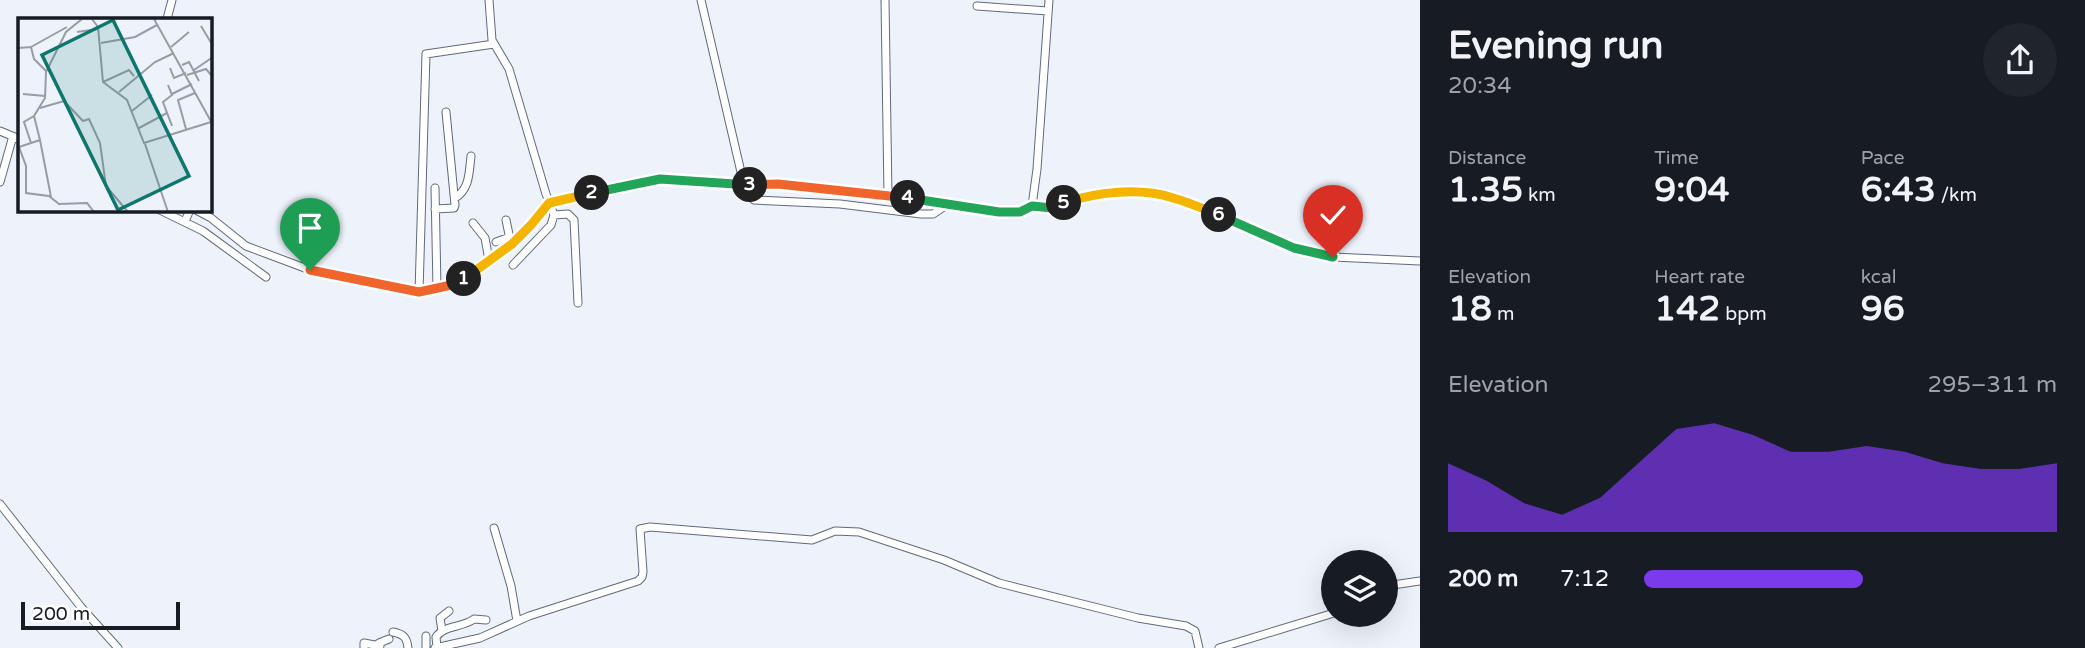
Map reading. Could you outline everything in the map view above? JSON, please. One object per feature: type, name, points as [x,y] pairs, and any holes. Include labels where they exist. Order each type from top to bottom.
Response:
[{"type":"street","points":[[167,18],[172,0]]},
{"type":"street","points":[[489,0],[494,44],[509,69],[554,215],[551,225],[513,265]]},
{"type":"street","points":[[701,0],[751,197],[757,201],[840,204],[921,214],[933,214],[948,204]]},
{"type":"street","points":[[885,0],[888,195]]},
{"type":"street","points":[[1032,206],[1049,0]]},
{"type":"street","points":[[977,6],[1048,11]]},
{"type":"street","points":[[419,292],[426,54],[494,44]]},
{"type":"street","points":[[435,209],[454,208],[446,112]]},
{"type":"street","points":[[0,131],[16,137],[9,150],[0,182]]},
{"type":"street","points":[[9,150],[18,153]]},
{"type":"street","points":[[455,198],[466,187],[471,156]]},
{"type":"street","points":[[200,212],[260,253],[310,270],[419,292],[463,280],[531,225],[549,203],[660,179],[748,185],[778,184],[888,195],[999,212],[1020,212],[1032,206],[1052,208],[1092,195],[1138,193],[1170,197],[1307,251],[1333,257],[1420,261]]},
{"type":"street","points":[[435,188],[437,288]]},
{"type":"street","points":[[165,212],[186,220],[266,277]]},
{"type":"street","points":[[186,220],[189,212]]},
{"type":"street","points":[[554,215],[568,214],[574,220],[578,303]]},
{"type":"street","points":[[506,220],[511,240]]},
{"type":"street","points":[[473,223],[485,237],[489,260]]},
{"type":"street","points":[[496,242],[511,240]]},
{"type":"street","points":[[0,504],[81,607],[118,648]]},
{"type":"street","points":[[486,620],[474,619],[442,631],[436,637],[436,648],[455,646],[480,638],[517,621],[640,580],[643,572],[640,531],[644,527],[812,540],[828,532],[846,531],[859,532],[928,555],[999,583],[1138,618],[1186,626],[1195,631],[1199,648]]},
{"type":"street","points":[[495,528],[511,586],[517,621]]},
{"type":"street","points":[[1398,584],[1420,581]]},
{"type":"street","points":[[442,631],[440,618],[449,611]]},
{"type":"street","points":[[1219,648],[1321,617]]},
{"type":"street","points":[[364,648],[364,643],[379,644],[391,635],[403,635],[407,638],[408,648]]},
{"type":"street","points":[[426,636],[426,648]]},
{"type":"route","points":[[310,270],[408,291],[419,292],[456,284],[512,244],[549,203],[660,179],[744,185],[778,184],[888,195],[999,212],[1020,212],[1032,206],[1052,208],[1092,195],[1138,193],[1170,197],[1294,248],[1333,257]]}]
